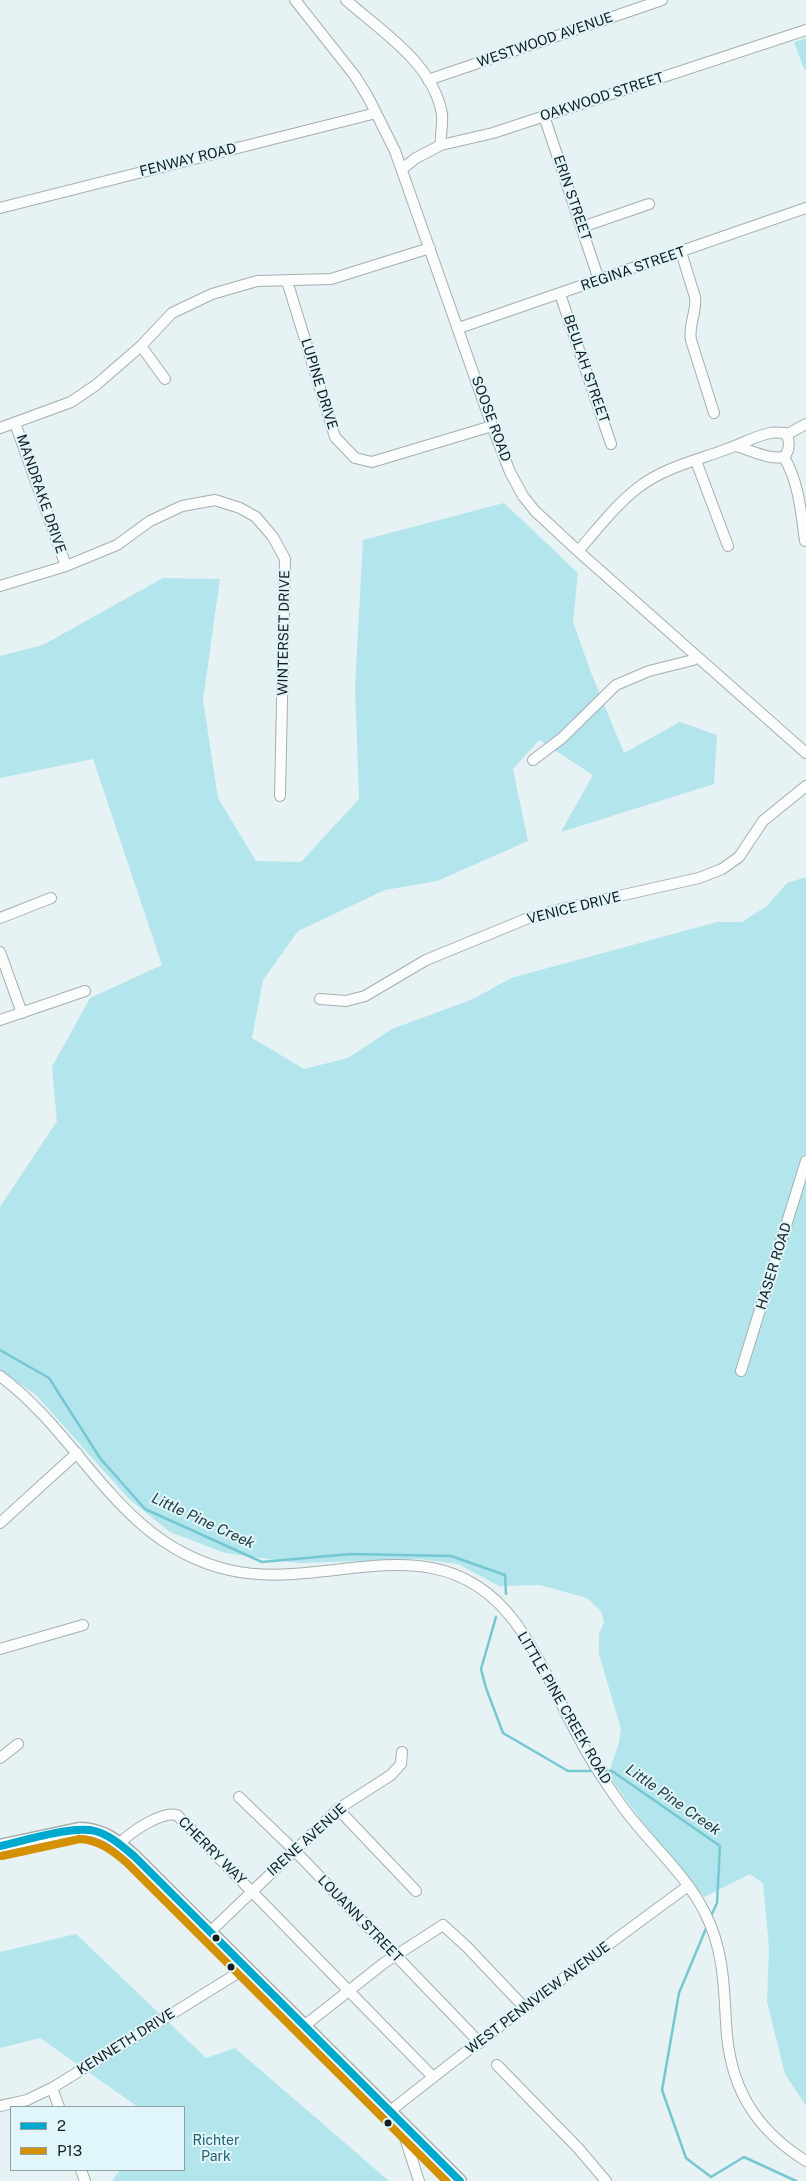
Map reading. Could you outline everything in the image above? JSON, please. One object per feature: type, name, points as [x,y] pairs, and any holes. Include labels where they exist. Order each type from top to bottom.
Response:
[{"type":"main road","points":[[0,1846],[92,1829],[120,1843],[460,2181]]},
{"type":"street","name":"SOOSE ROAD","points":[[295,0],[355,76],[376,113],[402,169],[492,426],[510,472],[523,496],[535,511],[578,551],[806,753]]},
{"type":"street","points":[[346,0],[409,54],[428,80],[442,115],[441,146]]},
{"type":"street","name":"WESTWOOD AVENUE","points":[[428,80],[662,0]]},
{"type":"street","name":"OAKWOOD STREET","points":[[402,169],[416,158],[441,146],[466,141],[806,30]]},
{"type":"street","name":"FENWAY ROAD","points":[[0,208],[376,113]]},
{"type":"street","name":"ERIN STREET","points":[[544,116],[599,280]]},
{"type":"street","points":[[582,227],[650,204]]},
{"type":"street","name":"REGINA STREET","points":[[459,328],[806,208]]},
{"type":"street","points":[[0,428],[71,402],[96,385],[141,346],[172,313],[212,294],[257,281],[331,279],[430,248]]},
{"type":"street","points":[[681,252],[696,304],[690,328],[691,340],[714,413]]},
{"type":"street","name":"LUPINE DRIVE","points":[[287,281],[335,437],[356,458],[372,462],[492,426]]},
{"type":"street","name":"BEULAH STREET","points":[[560,294],[611,444]]},
{"type":"street","points":[[141,346],[166,379]]},
{"type":"street","name":"MANDRAKE DRIVE","points":[[16,423],[66,566]]},
{"type":"street","points":[[578,551],[624,500],[639,486],[653,478],[772,433],[786,435],[806,424]]},
{"type":"street","points":[[784,457],[789,447],[786,435]]},
{"type":"street","points":[[736,446],[764,455],[784,457]]},
{"type":"street","points":[[784,457],[796,483],[805,541]]},
{"type":"street","points":[[696,461],[728,546]]},
{"type":"street","name":"WINTERSET DRIVE","points":[[0,586],[66,566],[116,545],[150,521],[182,506],[215,500],[240,508],[256,517],[273,537],[285,559],[280,796]]},
{"type":"street","points":[[533,760],[562,738],[616,685],[649,671],[693,660],[697,657]]},
{"type":"street","name":"VENICE DRIVE","points":[[320,999],[346,1001],[365,996],[426,960],[545,913],[699,878],[722,869],[739,857],[762,821],[806,786]]},
{"type":"street","points":[[0,918],[51,898]]},
{"type":"street","points":[[0,952],[22,1012]]},
{"type":"street","points":[[0,1020],[85,991]]},
{"type":"street","name":"HASER ROAD","points":[[741,1371],[806,1161]]},
{"type":"street","name":"LITTLE PINE CREEK ROAD","points":[[0,1376],[36,1406],[120,1506],[134,1519],[168,1545],[206,1563],[245,1573],[279,1576],[386,1564],[415,1565],[454,1576],[480,1589],[500,1605],[522,1632],[594,1766],[634,1822],[688,1886],[705,1913],[722,1961],[729,2052],[738,2087],[751,2110],[769,2133],[806,2162]]},
{"type":"street","points":[[0,1523],[77,1453]]},
{"type":"street","points":[[0,1649],[83,1626]]},
{"type":"street","points":[[0,1758],[18,1744]]},
{"type":"street","name":"IRENE AVENUE","points":[[210,1932],[338,1809],[391,1775],[400,1764],[402,1752]]},
{"type":"street","name":"LOUANN STREET","points":[[238,1797],[294,1850],[480,2043]]},
{"type":"street","points":[[338,1809],[416,1891]]},
{"type":"street","name":"CHERRY WAY","points":[[120,1843],[138,1828],[172,1814],[177,1815],[252,1891]]},
{"type":"street","name":"WEST PENNVIEW AVENUE","points":[[389,2112],[524,2007],[688,1886]]},
{"type":"street","points":[[252,1891],[433,2077]]},
{"type":"street","points":[[304,2026],[384,1963],[443,1925],[467,1947],[524,2007]]},
{"type":"street","name":"KENNETH DRIVE","points":[[0,2106],[27,2100],[52,2088],[246,1968]]},
{"type":"street","points":[[497,2065],[578,2148],[606,2181]]},
{"type":"street","points":[[52,2088],[59,2106]]},
{"type":"street","points":[[400,2123],[419,2181]]},
{"type":"green space","points":[[806,38],[806,70],[794,42]]},
{"type":"green space","points":[[504,503],[578,573],[573,622],[590,670],[624,753],[680,722],[717,735],[714,784],[561,832],[593,775],[539,740],[513,769],[528,841],[437,881],[385,890],[298,931],[263,980],[252,1038],[304,1069],[348,1058],[392,1029],[473,999],[511,978],[717,922],[742,922],[767,906],[787,883],[806,877],[806,2106],[785,2074],[767,2002],[769,1948],[763,1883],[750,1874],[704,1897],[650,1832],[608,1775],[619,1743],[621,1729],[599,1654],[599,1634],[604,1622],[601,1611],[587,1598],[540,1585],[499,1586],[458,1564],[420,1559],[298,1563],[225,1553],[170,1532],[128,1498],[36,1395],[0,1370],[0,1207],[57,1121],[52,1067],[90,998],[162,965],[93,759],[0,778],[0,656],[43,645],[163,578],[220,579],[203,700],[218,798],[256,861],[301,862],[359,799],[355,687],[363,540]]},
{"type":"green space","name":"Richter Park","points":[[76,1934],[206,2058],[235,2048],[389,2181],[112,2181],[119,2171],[185,2171],[185,2106],[137,2106],[40,2038],[0,2048],[0,1952]]},
{"type":"waterway","name":"Little Pine Creek","points":[[0,1350],[49,1378],[100,1458],[145,1509],[262,1562],[350,1554],[451,1556],[505,1575],[506,1594]]},
{"type":"waterway","name":"Little Pine Creek","points":[[496,1617],[481,1669],[503,1733],[568,1771],[595,1771]]},
{"type":"waterway","name":"Little Pine Creek","points":[[603,1771],[612,1771],[720,1846],[717,1903],[711,1916]]},
{"type":"waterway","name":"Little Pine Creek","points":[[707,1926],[679,1993],[662,2090],[686,2158],[711,2177],[744,2157],[796,2181]]},
{"type":"transit line","name":"2","points":[[0,1846],[48,1834],[74,1830],[95,1831],[116,1841],[134,1856],[460,2181]]},
{"type":"transit line","name":"P13","points":[[2,1856],[80,1839],[93,1841],[116,1854],[446,2181]]}]
